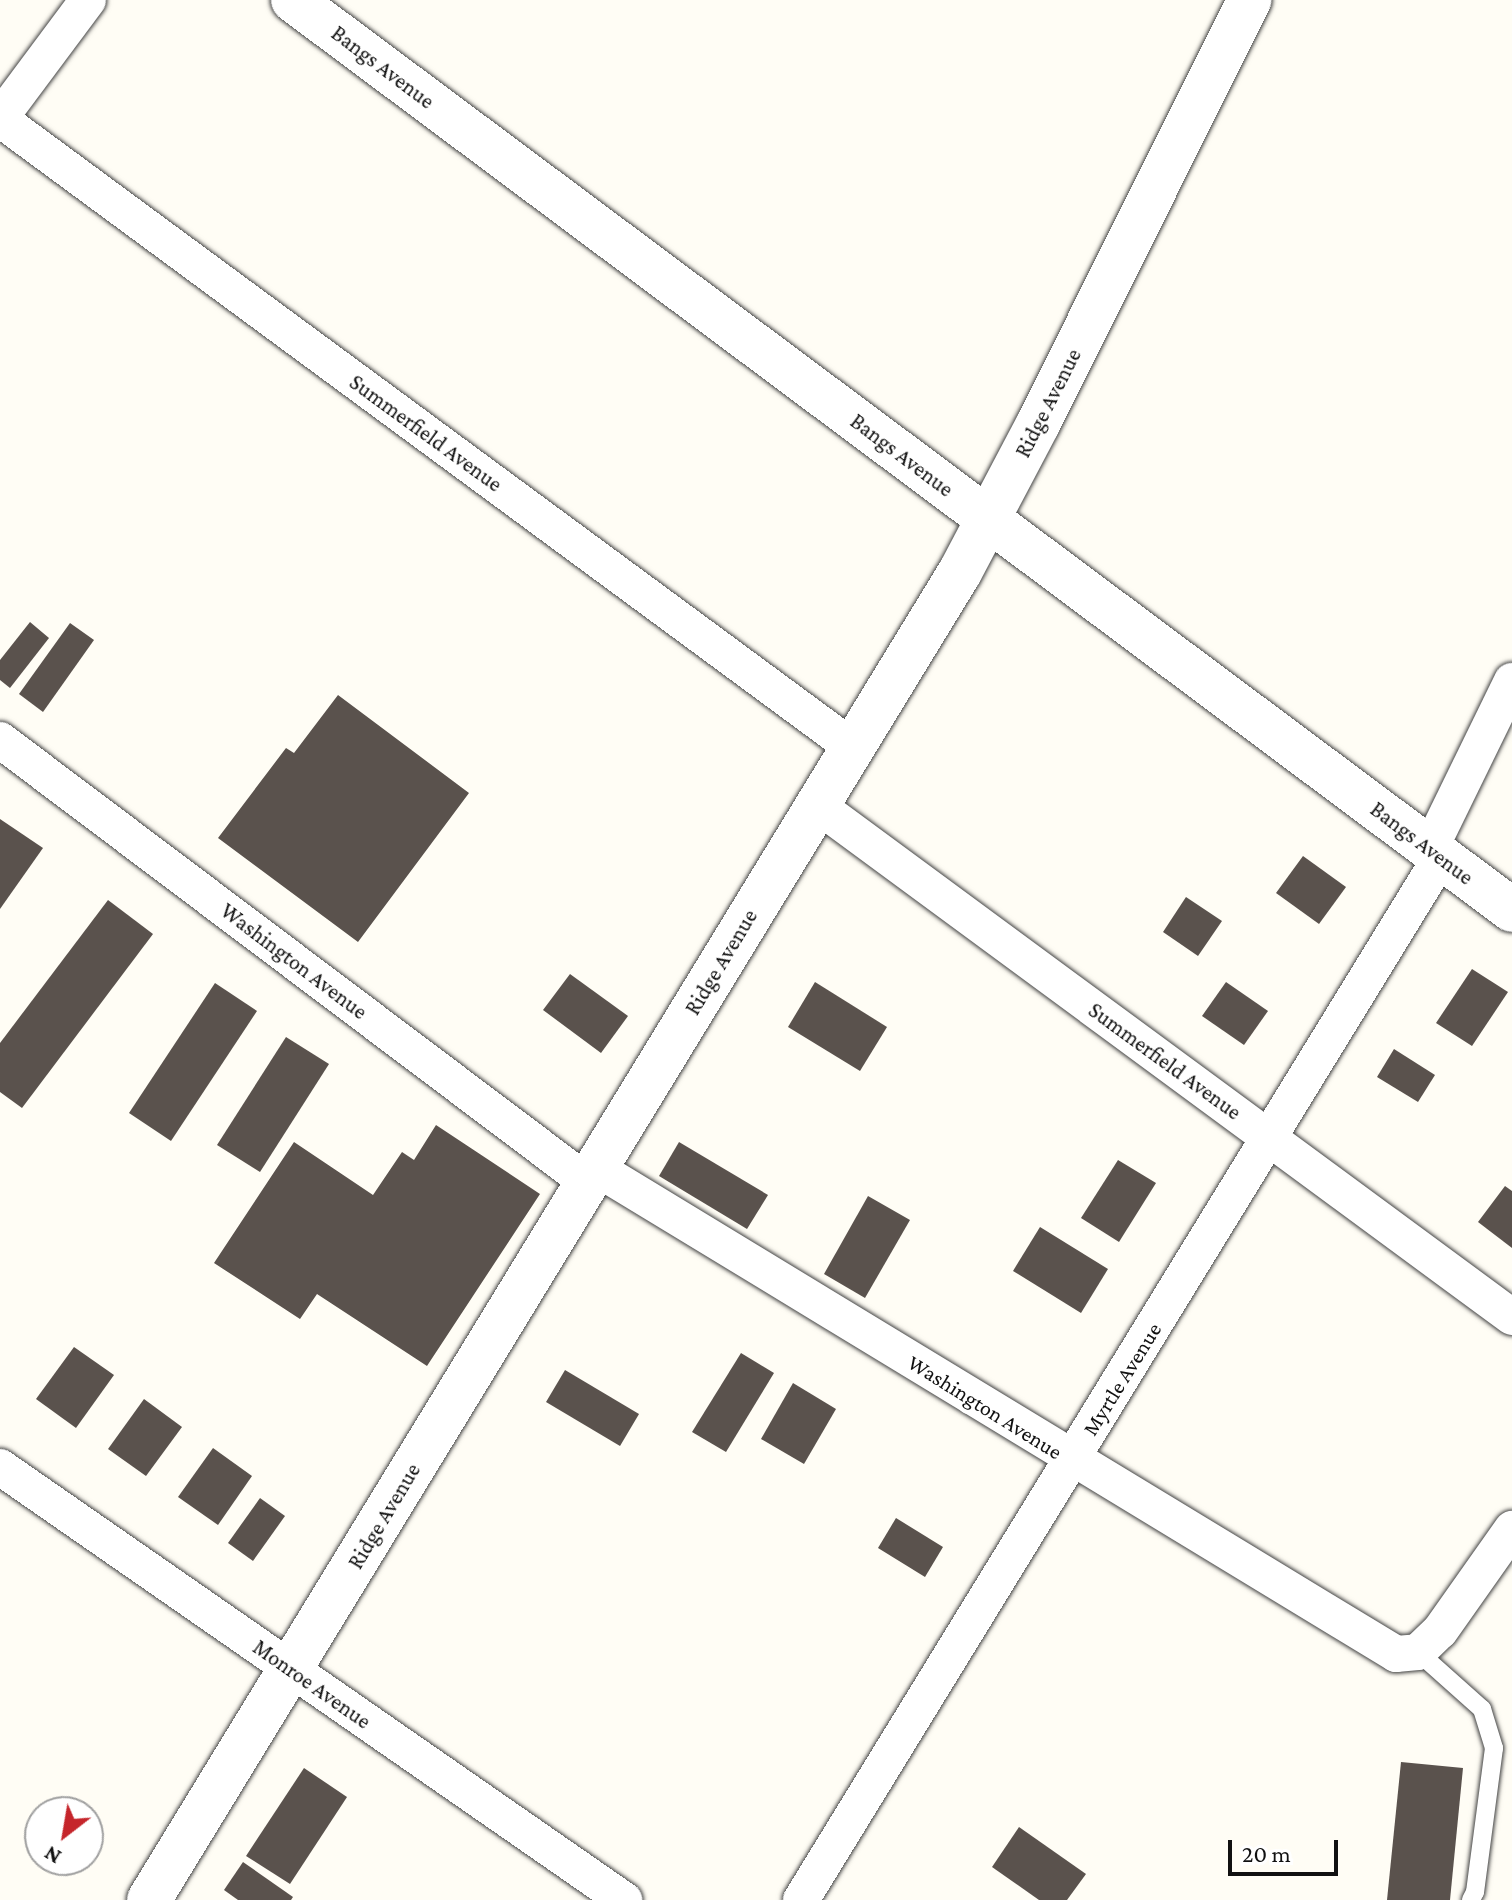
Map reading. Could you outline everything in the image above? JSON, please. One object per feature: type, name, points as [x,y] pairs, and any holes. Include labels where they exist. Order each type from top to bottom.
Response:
[{"type":"street","points":[[0,118],[88,0]]},
{"type":"street","name":"Bangs Avenue","points":[[293,0],[1512,910]]},
{"type":"street","name":"Ridge Avenue","points":[[149,1900],[989,520],[1249,0]]},
{"type":"street","name":"Summerfield Avenue","points":[[0,118],[852,747]]},
{"type":"street","name":"Myrtle Avenue","points":[[801,1900],[1270,1139],[1436,853],[1512,681]]},
{"type":"street","name":"Washington Avenue","points":[[0,740],[591,1175],[1396,1654],[1418,1652]]},
{"type":"street","name":"Summerfield Avenue","points":[[817,805],[1512,1317]]},
{"type":"street","name":"Monroe Avenue","points":[[0,1467],[624,1900]]},
{"type":"street","points":[[1418,1652],[1440,1631],[1512,1529]]},
{"type":"lane","points":[[1418,1652],[1451,1677],[1482,1709],[1494,1748],[1475,1892],[1471,1900]]},
{"type":"building","points":[[30,622],[49,638],[10,688],[0,680],[0,660]]},
{"type":"building","points":[[70,623],[94,640],[43,712],[19,694]]},
{"type":"building","points":[[338,695],[469,793],[358,942],[218,838],[286,748],[294,753]]},
{"type":"building","points":[[0,819],[43,848],[0,909]]},
{"type":"building","points":[[1303,856],[1346,887],[1319,924],[1276,893]]},
{"type":"building","points":[[1186,897],[1222,921],[1198,956],[1163,932]]},
{"type":"building","points":[[108,900],[153,934],[22,1108],[0,1092],[0,1043]]},
{"type":"building","points":[[1472,969],[1508,992],[1472,1046],[1436,1023]]},
{"type":"building","points":[[570,974],[628,1016],[601,1053],[543,1010]]},
{"type":"building","points":[[815,982],[887,1027],[860,1071],[788,1027]]},
{"type":"building","points":[[1226,982],[1268,1011],[1244,1045],[1202,1016]]},
{"type":"building","points":[[215,983],[257,1011],[171,1141],[129,1113]]},
{"type":"building","points":[[286,1037],[329,1064],[260,1172],[217,1145]]},
{"type":"building","points":[[1394,1049],[1435,1075],[1418,1102],[1377,1077]]},
{"type":"building","points":[[436,1125],[540,1194],[427,1366],[317,1294],[300,1319],[214,1263],[294,1142],[373,1195],[402,1152],[414,1160]]},
{"type":"building","points":[[679,1142],[768,1195],[747,1229],[659,1176]]},
{"type":"building","points":[[1118,1160],[1156,1183],[1119,1242],[1081,1218]]},
{"type":"building","points":[[1505,1186],[1512,1191],[1512,1248],[1478,1222]]},
{"type":"building","points":[[868,1196],[910,1220],[865,1298],[824,1274]]},
{"type":"building","points":[[1040,1227],[1108,1269],[1081,1313],[1013,1271]]},
{"type":"building","points":[[74,1347],[114,1375],[76,1428],[36,1399]]},
{"type":"building","points":[[741,1353],[774,1373],[726,1452],[692,1432]]},
{"type":"building","points":[[565,1370],[639,1414],[620,1446],[546,1402]]},
{"type":"building","points":[[793,1383],[836,1409],[804,1464],[761,1439]]},
{"type":"building","points":[[144,1399],[182,1427],[146,1476],[108,1449]]},
{"type":"building","points":[[213,1448],[252,1476],[218,1525],[178,1497]]},
{"type":"building","points":[[260,1498],[285,1516],[253,1561],[228,1543]]},
{"type":"building","points":[[896,1518],[943,1547],[925,1577],[878,1548]]},
{"type":"building","points":[[1401,1762],[1463,1768],[1450,1900],[1387,1900]]},
{"type":"building","points":[[304,1768],[347,1797],[290,1884],[246,1856]]},
{"type":"building","points":[[1019,1827],[1086,1874],[1067,1900],[1039,1900],[992,1867]]},
{"type":"building","points":[[243,1862],[293,1897],[291,1900],[238,1900],[224,1890]]}]
